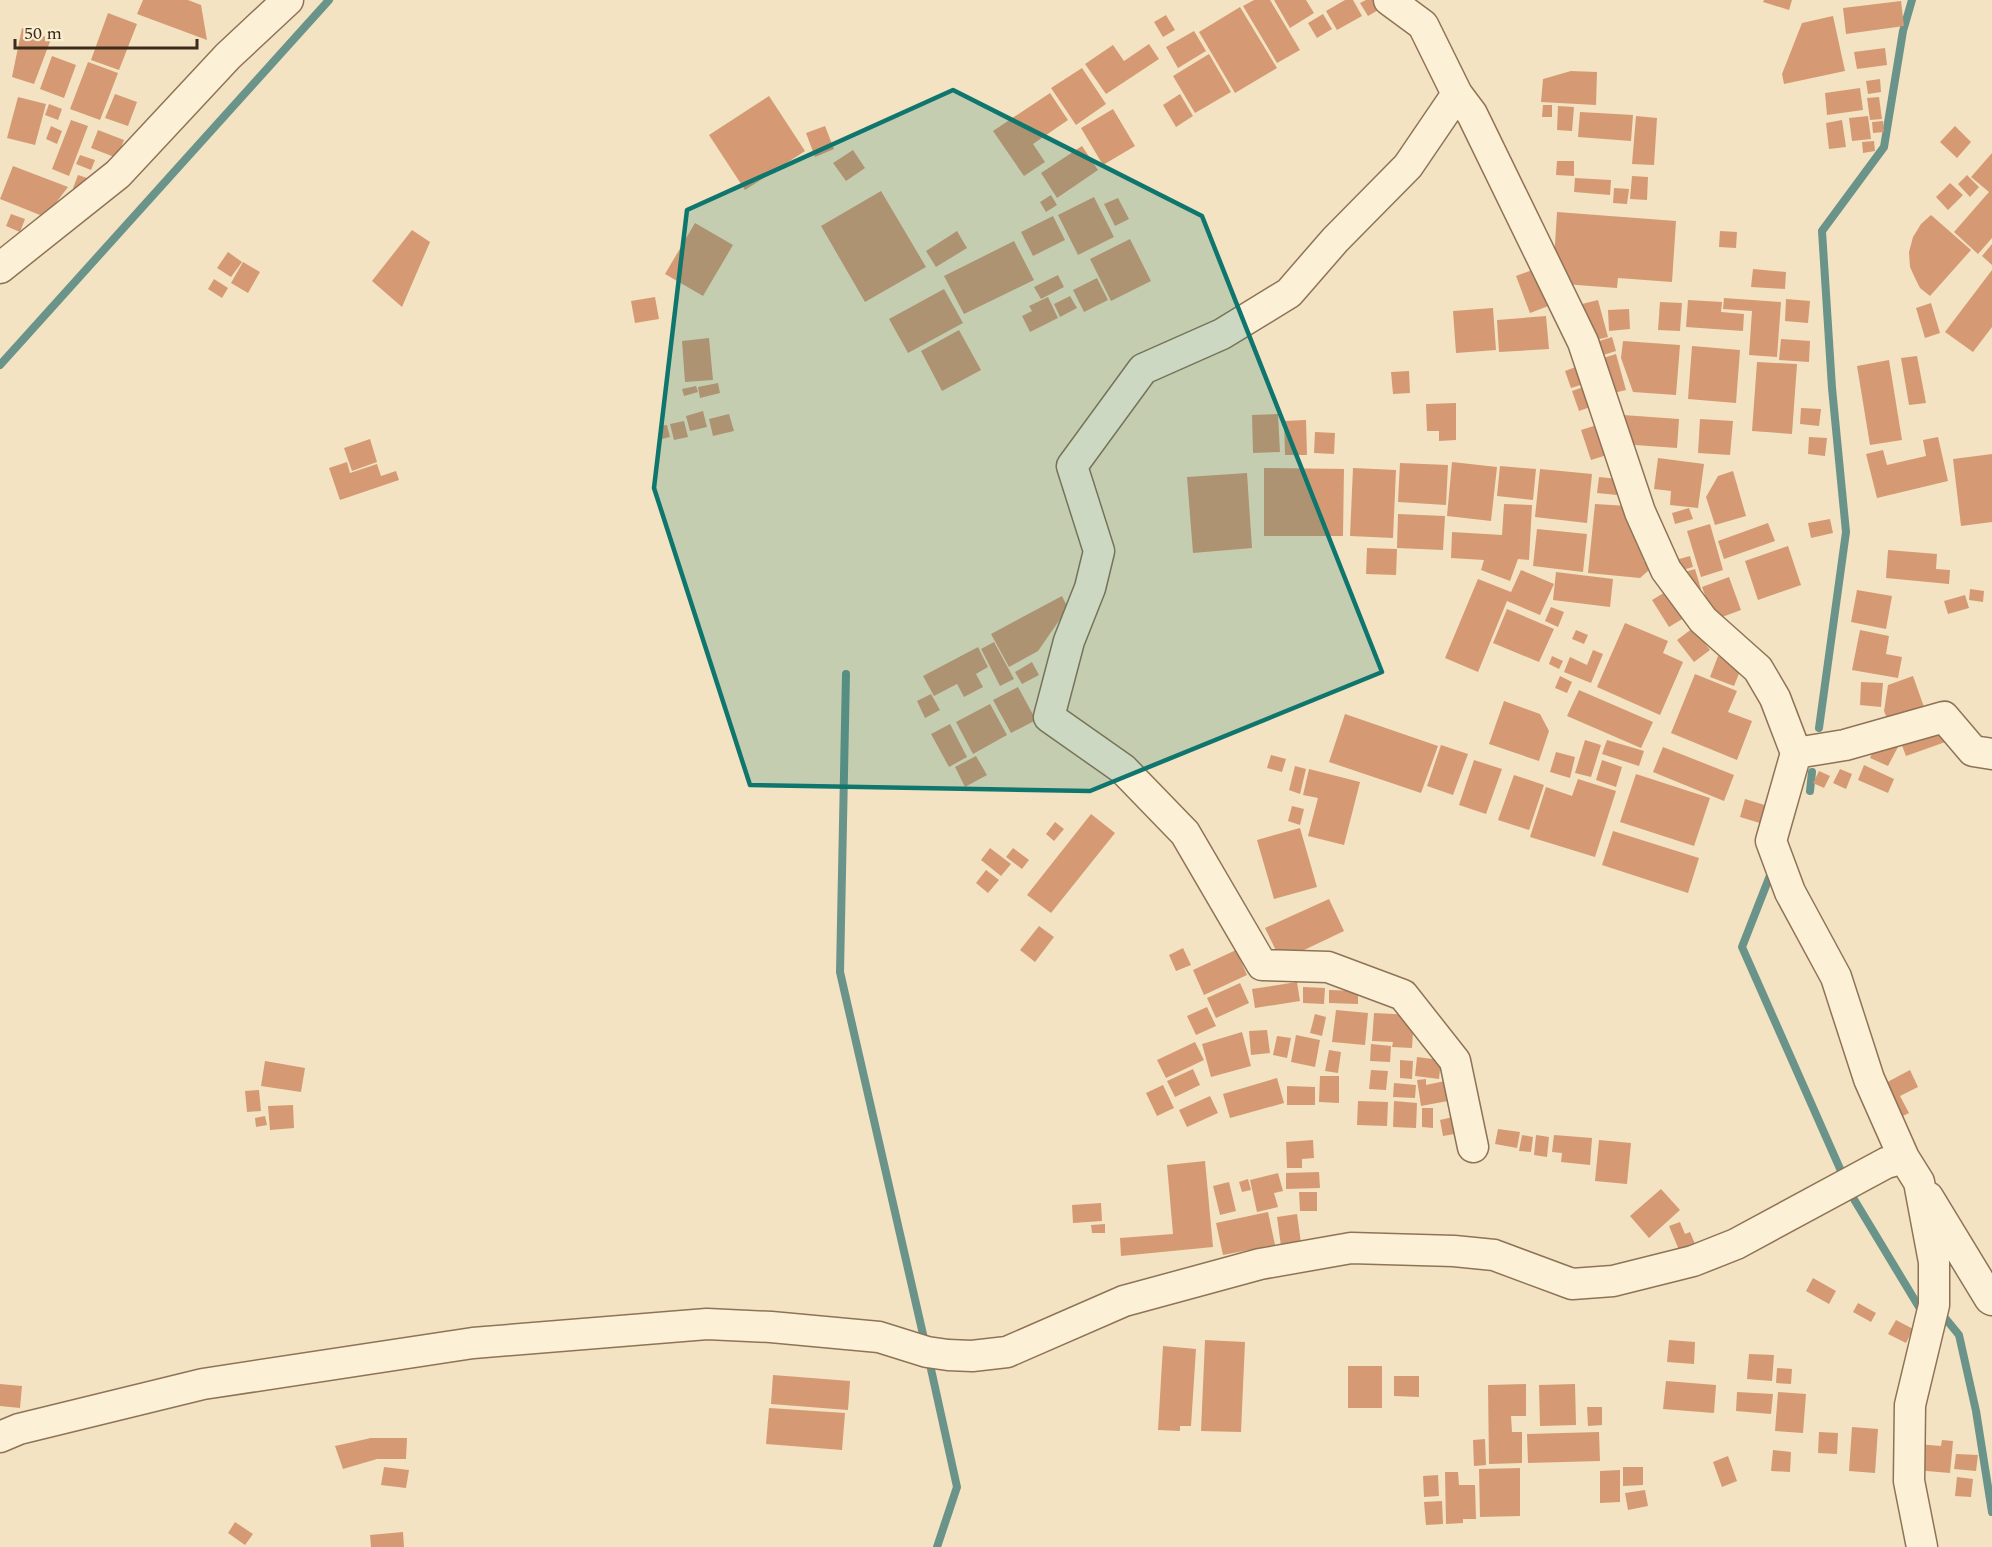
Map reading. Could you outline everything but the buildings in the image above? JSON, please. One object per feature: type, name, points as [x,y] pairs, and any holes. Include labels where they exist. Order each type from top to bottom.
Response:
[{"type":"street","points":[[0,268],[118,174],[228,56],[288,0]]},
{"type":"street","points":[[1389,0],[1423,25],[1457,94],[1472,114],[1583,342],[1640,512],[1666,570],[1703,620],[1758,669],[1775,698],[1796,753],[1771,841],[1790,892],[1836,977],[1869,1079],[1912,1170],[1992,1300]]},
{"type":"street","points":[[1457,94],[1408,166],[1335,240],[1289,293],[1222,334],[1143,369],[1072,466],[1099,551],[1090,588],[1069,641],[1049,717],[1123,769],[1185,833],[1262,965],[1328,967],[1403,995],[1455,1061],[1473,1147]]},
{"type":"street","points":[[1796,753],[1845,745],[1944,717],[1973,751],[1992,754]]},
{"type":"street","points":[[0,1437],[30,1426],[203,1384],[473,1343],[707,1324],[771,1327],[879,1337],[927,1352],[972,1356],[992,1355],[1007,1352],[1124,1301],[1260,1264],[1351,1248],[1494,1254],[1572,1284],[1613,1281],[1693,1261],[1736,1244],[1886,1163],[1912,1170]]},
{"type":"street","points":[[1912,1170],[1934,1262],[1934,1305],[1910,1405],[1909,1481],[1922,1547]]},
{"type":"highlighted area","points":[[953,90],[1202,216],[1382,672],[1090,791],[750,785],[654,488],[687,210]]},
{"type":"waterway","points":[[0,365],[329,0]]},
{"type":"waterway","points":[[1819,728],[1846,532],[1832,388],[1822,231],[1884,147],[1903,31],[1912,0]]},
{"type":"waterway","points":[[846,674],[840,972],[925,1343]]},
{"type":"waterway","points":[[1810,791],[1812,772]]},
{"type":"waterway","points":[[1771,873],[1742,947],[1845,1180]]},
{"type":"waterway","points":[[1849,1191],[1919,1307],[1927,1306]]},
{"type":"waterway","points":[[1941,1313],[1959,1335],[1976,1411],[1992,1512]]},
{"type":"waterway","points":[[929,1360],[957,1487],[937,1547]]}]
